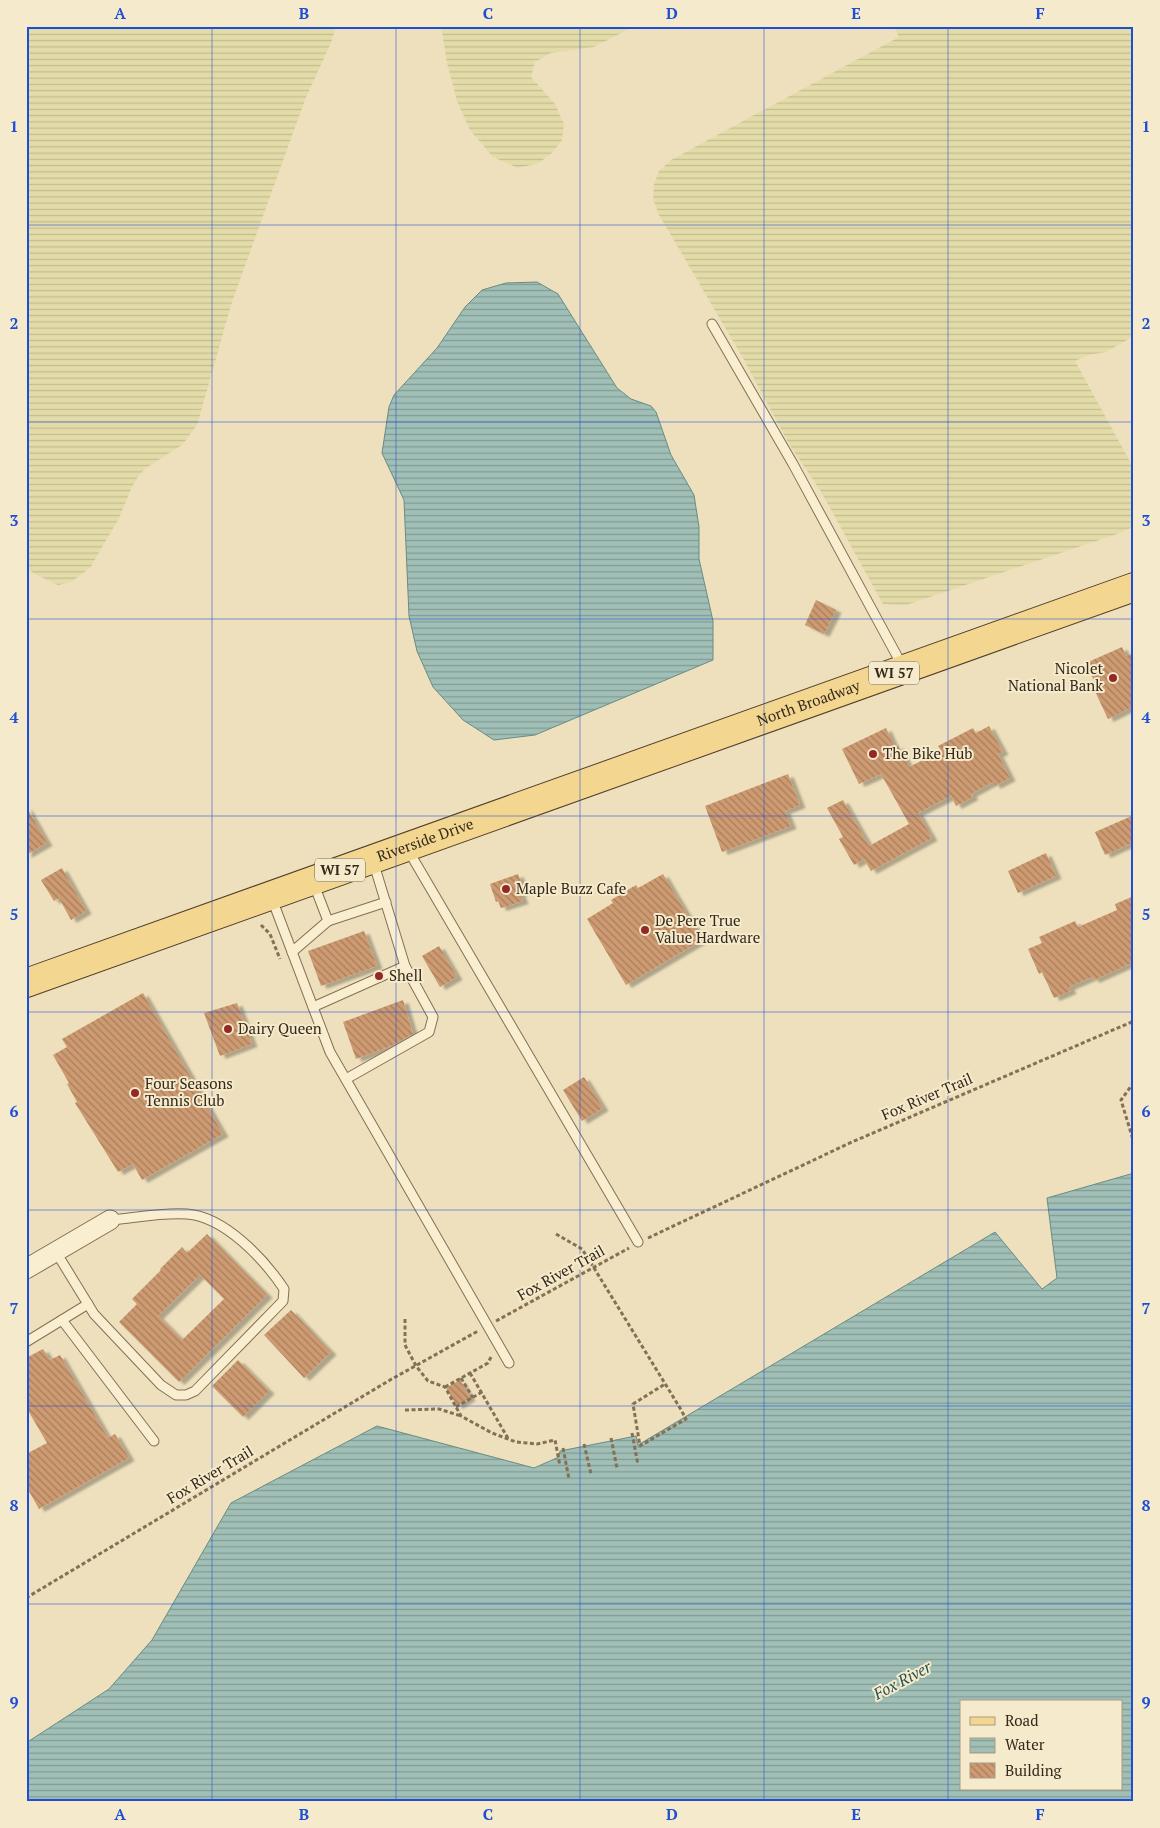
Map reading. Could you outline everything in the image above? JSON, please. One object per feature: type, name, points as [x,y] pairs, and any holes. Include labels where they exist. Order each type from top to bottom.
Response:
[{"type":"main road","name":"North Broadway","points":[[654,759],[1134,587]]},
{"type":"main road","name":"Riverside Drive","points":[[28,980],[654,759]]},
{"type":"street","points":[[26,1269],[110,1220]]},
{"type":"lane","points":[[712,324],[798,472],[904,669]]},
{"type":"lane","points":[[406,846],[638,1242]]},
{"type":"lane","points":[[346,1079],[429,1032],[433,1017],[405,966],[372,858]]},
{"type":"lane","points":[[312,879],[328,921]]},
{"type":"lane","points":[[270,894],[330,1052],[509,1363]]},
{"type":"lane","points":[[292,952],[328,921],[386,902]]},
{"type":"lane","points":[[313,1006],[405,966]]},
{"type":"lane","points":[[56,1252],[94,1314],[161,1385],[176,1395],[186,1395],[198,1388],[272,1314],[285,1296],[284,1289],[279,1281],[261,1260],[233,1232],[214,1223],[188,1214],[110,1220]]},
{"type":"lane","points":[[26,1342],[88,1304]]},
{"type":"lane","points":[[62,1320],[154,1441]]},
{"type":"path","name":"Fox River Trail","points":[[26,1598],[416,1366],[638,1242],[852,1142],[1134,1021]]},
{"type":"path","points":[[1134,1082],[1121,1100],[1134,1144]]},
{"type":"path","points":[[556,1234],[582,1249],[665,1384],[686,1419],[640,1446],[633,1404],[665,1384]]},
{"type":"path","points":[[405,1319],[405,1345],[416,1366],[428,1381],[445,1387],[461,1416]]},
{"type":"path","points":[[445,1387],[470,1373],[510,1440]]},
{"type":"path","points":[[461,1378],[472,1398]]},
{"type":"path","points":[[456,1407],[482,1392]]},
{"type":"path","points":[[405,1410],[440,1409],[461,1416],[510,1440],[531,1444],[555,1440],[560,1466]]},
{"type":"path","points":[[632,1433],[638,1465]]},
{"type":"path","points":[[611,1438],[617,1468]]},
{"type":"path","points":[[584,1444],[591,1474]]},
{"type":"path","points":[[563,1448],[569,1479]]},
{"type":"shaded area","points":[[26,26],[336,26],[331,43],[306,97],[232,302],[197,425],[182,445],[146,468],[139,475],[119,518],[90,568],[71,582],[58,585],[33,573],[26,566]]},
{"type":"shaded area","points":[[441,26],[635,26],[594,47],[551,53],[535,62],[531,77],[555,104],[564,124],[562,140],[553,152],[539,163],[518,168],[493,157],[470,130],[457,101],[447,63]]},
{"type":"shaded area","points":[[894,26],[1134,26],[1134,336],[1106,352],[1088,355],[1075,361],[1134,469],[1134,526],[1123,532],[906,605],[883,604],[820,490],[789,444],[743,358],[659,215],[653,199],[654,184],[659,171],[671,160],[899,37]]},
{"type":"water","points":[[537,282],[558,294],[617,388],[631,399],[651,406],[656,412],[671,455],[694,495],[699,527],[699,559],[713,621],[713,660],[535,735],[494,740],[463,720],[433,687],[417,651],[409,616],[404,500],[382,453],[389,407],[394,395],[437,348],[465,307],[482,290],[506,283]]},
{"type":"water","name":"Fox River","points":[[1134,1173],[1134,1802],[26,1802],[26,1743],[109,1689],[152,1640],[231,1503],[377,1426],[534,1468],[559,1457],[560,1451],[636,1436],[638,1445],[995,1232],[1042,1289],[1057,1278],[1047,1198]]},
{"type":"building","points":[[816,600],[836,610],[824,634],[805,625]]},
{"type":"building","name":"Nicolet National Bank","points":[[1122,647],[1126,656],[1134,653],[1134,706],[1108,719],[1092,685],[1095,683],[1086,663]]},
{"type":"building","points":[[989,726],[1003,752],[998,754],[1010,778],[995,786],[993,782],[971,794],[973,797],[956,806],[951,796],[918,813],[932,838],[871,871],[864,859],[854,865],[839,839],[843,837],[827,808],[843,800],[869,846],[909,824],[881,774],[859,784],[842,749],[886,728],[895,748],[898,745],[909,767],[941,751],[938,746],[973,728],[976,733]]},
{"type":"building","points":[[788,774],[800,805],[785,811],[791,826],[722,852],[705,806]]},
{"type":"building","points":[[26,806],[47,843],[26,855]]},
{"type":"building","points":[[1134,815],[1134,842],[1105,855],[1095,832]]},
{"type":"building","points":[[1046,853],[1056,876],[1018,893],[1008,871]]},
{"type":"building","points":[[62,868],[86,911],[71,920],[59,898],[54,901],[41,880]]},
{"type":"building","points":[[518,874],[524,891],[520,893],[523,901],[501,908],[498,901],[496,902],[490,884]]},
{"type":"building","points":[[663,874],[702,940],[626,985],[587,919],[613,903],[611,900],[636,885],[638,888]]},
{"type":"building","points":[[1134,896],[1134,962],[1094,980],[1092,977],[1069,987],[1071,991],[1054,998],[1042,972],[1039,974],[1028,949],[1042,943],[1039,937],[1075,921],[1078,927],[1117,910],[1115,904]]},
{"type":"building","points":[[364,931],[377,966],[321,986],[308,951]]},
{"type":"building","points":[[439,946],[457,977],[440,987],[422,956]]},
{"type":"building","name":"Four Seasons Tennis Club","points":[[143,993],[223,1134],[142,1180],[133,1164],[118,1172],[75,1103],[77,1102],[67,1084],[69,1083],[53,1055],[67,1047],[62,1039]]},
{"type":"building","points":[[403,1000],[413,1034],[391,1046],[356,1059],[343,1022]]},
{"type":"building","name":"Dairy Queen","points":[[237,1003],[252,1044],[220,1056],[204,1013]]},
{"type":"building","points":[[584,1077],[603,1108],[582,1121],[563,1090]]},
{"type":"building","points":[[207,1234],[267,1295],[179,1382],[119,1322],[137,1304],[132,1299],[160,1269],[182,1247],[187,1253]],"holes":[[[200,1275],[224,1299],[182,1340],[158,1316]]]},
{"type":"building","points":[[291,1310],[331,1352],[304,1378],[264,1335]]},
{"type":"building","points":[[43,1349],[50,1360],[60,1355],[108,1438],[115,1434],[129,1458],[39,1509],[26,1486],[26,1454],[47,1443],[26,1407],[26,1358]]},
{"type":"building","points":[[238,1360],[269,1391],[243,1417],[212,1386]]},
{"type":"building","points":[[460,1380],[470,1398],[457,1406],[446,1388]]},
{"type":"place","name":"Nicolet National Bank","points":[[1113,678]]},
{"type":"place","name":"The Bike Hub","points":[[873,754]]},
{"type":"place","name":"Maple Buzz Cafe","points":[[506,889]]},
{"type":"place","name":"De Pere True Value Hardware","points":[[645,930]]},
{"type":"place","name":"Shell","points":[[379,976]]},
{"type":"place","name":"Dairy Queen","points":[[228,1029]]},
{"type":"place","name":"Four Seasons Tennis Club","points":[[135,1093]]}]
